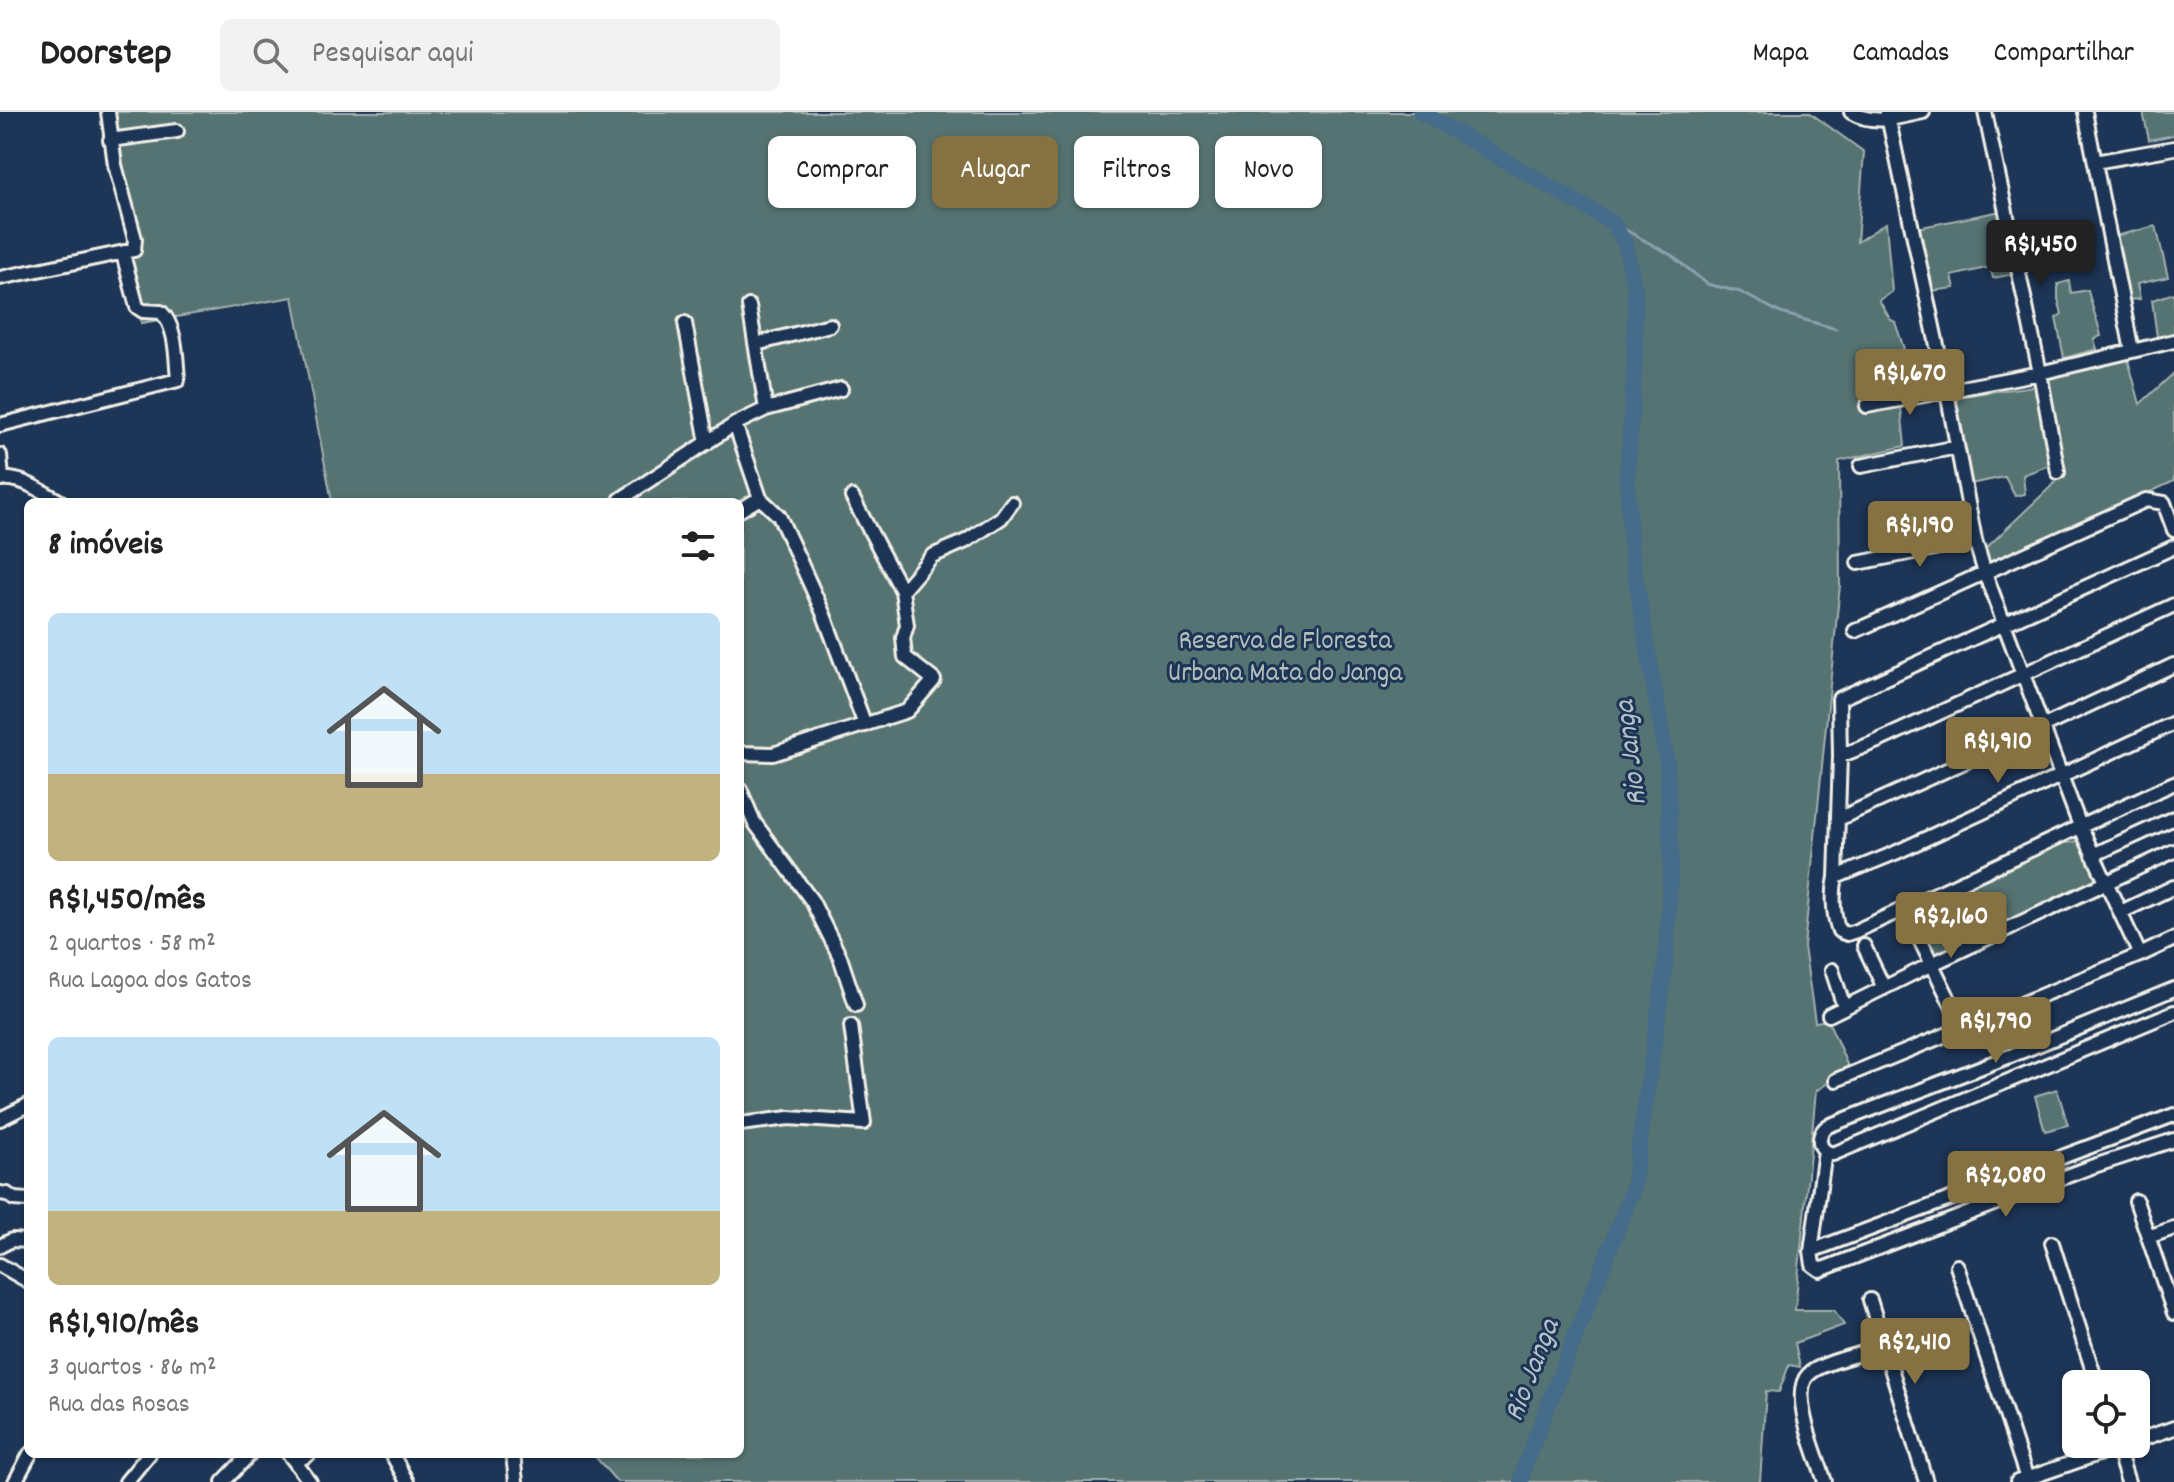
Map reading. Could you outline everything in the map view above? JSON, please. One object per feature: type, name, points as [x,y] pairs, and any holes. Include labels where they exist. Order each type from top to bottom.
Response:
[{"type":"street","points":[[0,278],[134,250],[135,239],[110,140],[108,112]]},
{"type":"street","points":[[1851,112],[1872,121],[1923,112]]},
{"type":"street","points":[[1985,112],[2058,472]]},
{"type":"street","points":[[2085,112],[2132,351]]},
{"type":"street","points":[[1888,116],[1975,540],[2003,625],[2060,776],[2140,955]]},
{"type":"street","points":[[110,140],[177,131]]},
{"type":"street","points":[[2095,162],[2174,148]]},
{"type":"street","points":[[0,425],[178,380],[172,331],[167,317],[161,312],[143,311],[137,307],[123,254]]},
{"type":"street","points":[[749,306],[766,409]]},
{"type":"street","points":[[685,323],[707,443]]},
{"type":"street","points":[[756,344],[830,325]]},
{"type":"street","points":[[1867,406],[2040,373],[2174,341]]},
{"type":"street","points":[[623,498],[735,424],[766,409],[841,389]]},
{"type":"street","points":[[735,424],[760,498],[779,516],[798,557],[824,615],[865,725]]},
{"type":"street","points":[[1861,466],[1957,447]]},
{"type":"street","points":[[0,455],[1,478],[21,480],[54,498]]},
{"type":"street","points":[[744,753],[773,754],[907,711],[934,680],[905,657],[903,638],[907,625],[902,591],[852,497]]},
{"type":"street","points":[[744,508],[760,498]]},
{"type":"street","points":[[1855,631],[2146,500],[2164,503],[2174,530]]},
{"type":"street","points":[[902,591],[932,556],[966,541],[1001,518],[1012,503]]},
{"type":"street","points":[[1858,563],[1975,540]]},
{"type":"street","points":[[2174,547],[1839,699],[1840,756],[1834,893],[1837,926],[1843,934],[1856,931],[2174,783]]},
{"type":"street","points":[[1840,756],[2174,605]]},
{"type":"street","points":[[1838,819],[2174,665]]},
{"type":"street","points":[[1836,877],[1908,847],[2174,723]]},
{"type":"street","points":[[744,798],[754,822],[812,901],[840,957],[856,1005]]},
{"type":"street","points":[[2093,855],[2174,818]]},
{"type":"street","points":[[1829,1015],[2174,851]]},
{"type":"street","points":[[2121,912],[2174,887]]},
{"type":"street","points":[[1905,909],[1963,1028]]},
{"type":"street","points":[[1836,1080],[2174,939]]},
{"type":"street","points":[[1864,946],[1884,988]]},
{"type":"street","points":[[1832,970],[1844,1007]]},
{"type":"street","points":[[1829,1152],[1820,1143],[1822,1130],[1828,1126],[2174,989]]},
{"type":"street","points":[[1829,1152],[2174,1012]]},
{"type":"street","points":[[744,1124],[789,1118],[864,1123],[851,1026]]},
{"type":"street","points":[[2013,1055],[2021,1074]]},
{"type":"street","points":[[0,1119],[24,1107]]},
{"type":"street","points":[[1811,1251],[2174,1115]]},
{"type":"street","points":[[1829,1152],[1811,1251],[1813,1265],[1820,1270],[2091,1167],[2174,1140]]},
{"type":"street","points":[[2085,1148],[2091,1167]]},
{"type":"street","points":[[0,1193],[24,1200]]},
{"type":"street","points":[[2136,1201],[2174,1313]]},
{"type":"street","points":[[1928,1206],[1936,1226]]},
{"type":"street","points":[[2148,1237],[2174,1228]]},
{"type":"street","points":[[0,1246],[12,1240],[24,1241]]},
{"type":"street","points":[[2052,1243],[2093,1370]]},
{"type":"street","points":[[0,1265],[24,1279]]},
{"type":"street","points":[[1957,1266],[2024,1481],[2085,1458]]},
{"type":"street","points":[[1870,1300],[1926,1482]]},
{"type":"street","points":[[1825,1482],[1803,1413],[1801,1396],[1804,1381],[1809,1373],[1822,1366],[1884,1347]]},
{"type":"street","points":[[2150,1436],[2174,1428]]},
{"type":"street","points":[[15,1482],[28,1458]]},
{"type":"street","points":[[126,1482],[146,1458]]},
{"type":"street","points":[[223,1482],[246,1458]]},
{"type":"street","points":[[292,1458],[310,1482]]},
{"type":"street","points":[[394,1458],[407,1482]]},
{"type":"street","points":[[513,1458],[516,1482]]},
{"type":"street","points":[[2123,1458],[2128,1482]]},
{"type":"green space","name":"Reserva de Floresta Urbana Mata do Janga","points":[[115,112],[1809,112],[1864,152],[1857,242],[1886,223],[1892,292],[1879,300],[1895,322],[1904,349],[1869,361],[1864,413],[1901,408],[1905,446],[1839,461],[1840,585],[1804,947],[1815,1022],[1828,1020],[1849,1069],[1816,1091],[1795,1310],[1834,1310],[1844,1325],[1795,1343],[1800,1367],[1789,1365],[1779,1392],[1766,1391],[1760,1482],[617,1482],[596,1458],[744,1458],[744,498],[331,498],[293,297],[141,323],[116,145]]},
{"type":"green space","points":[[2143,112],[2174,112],[2174,135],[2149,140]]},
{"type":"green space","points":[[2001,211],[2014,274],[1993,278],[1990,267],[1952,276],[1955,288],[1932,291],[1917,228]]},
{"type":"green space","points":[[2156,226],[2168,277],[2137,284],[2140,299],[2128,300],[2115,236]]},
{"type":"green space","points":[[2069,281],[2071,293],[2088,290],[2101,336],[2094,339],[2097,349],[2064,358],[2056,318],[2062,314],[2058,284]]},
{"type":"green space","points":[[2174,293],[2174,334],[2157,337],[2152,300]]},
{"type":"green space","points":[[2128,360],[2140,404],[2174,373],[2174,481],[1988,567],[1983,551],[2062,476],[2047,377]]},
{"type":"green space","points":[[2034,386],[2052,464],[2023,475],[2025,494],[2015,496],[2005,477],[1970,484],[1954,397]]},
{"type":"green space","points":[[2057,841],[2078,841],[2099,880],[1934,955],[1910,910]]},
{"type":"green space","points":[[2057,1089],[2068,1125],[2045,1131],[2035,1096]]},
{"type":"waterway","name":"Rio Janga","points":[[1421,112],[1613,223],[1625,244],[1635,290],[1635,360],[1627,477],[1631,551],[1667,763],[1671,858],[1666,961],[1633,1189],[1524,1467],[1521,1482]]},
{"type":"waterway","name":"Rio Janga","points":[[1428,117],[1432,112]]},
{"type":"waterway","points":[[1613,223],[1671,255],[1707,284],[1740,292],[1781,313],[1836,329]]}]
